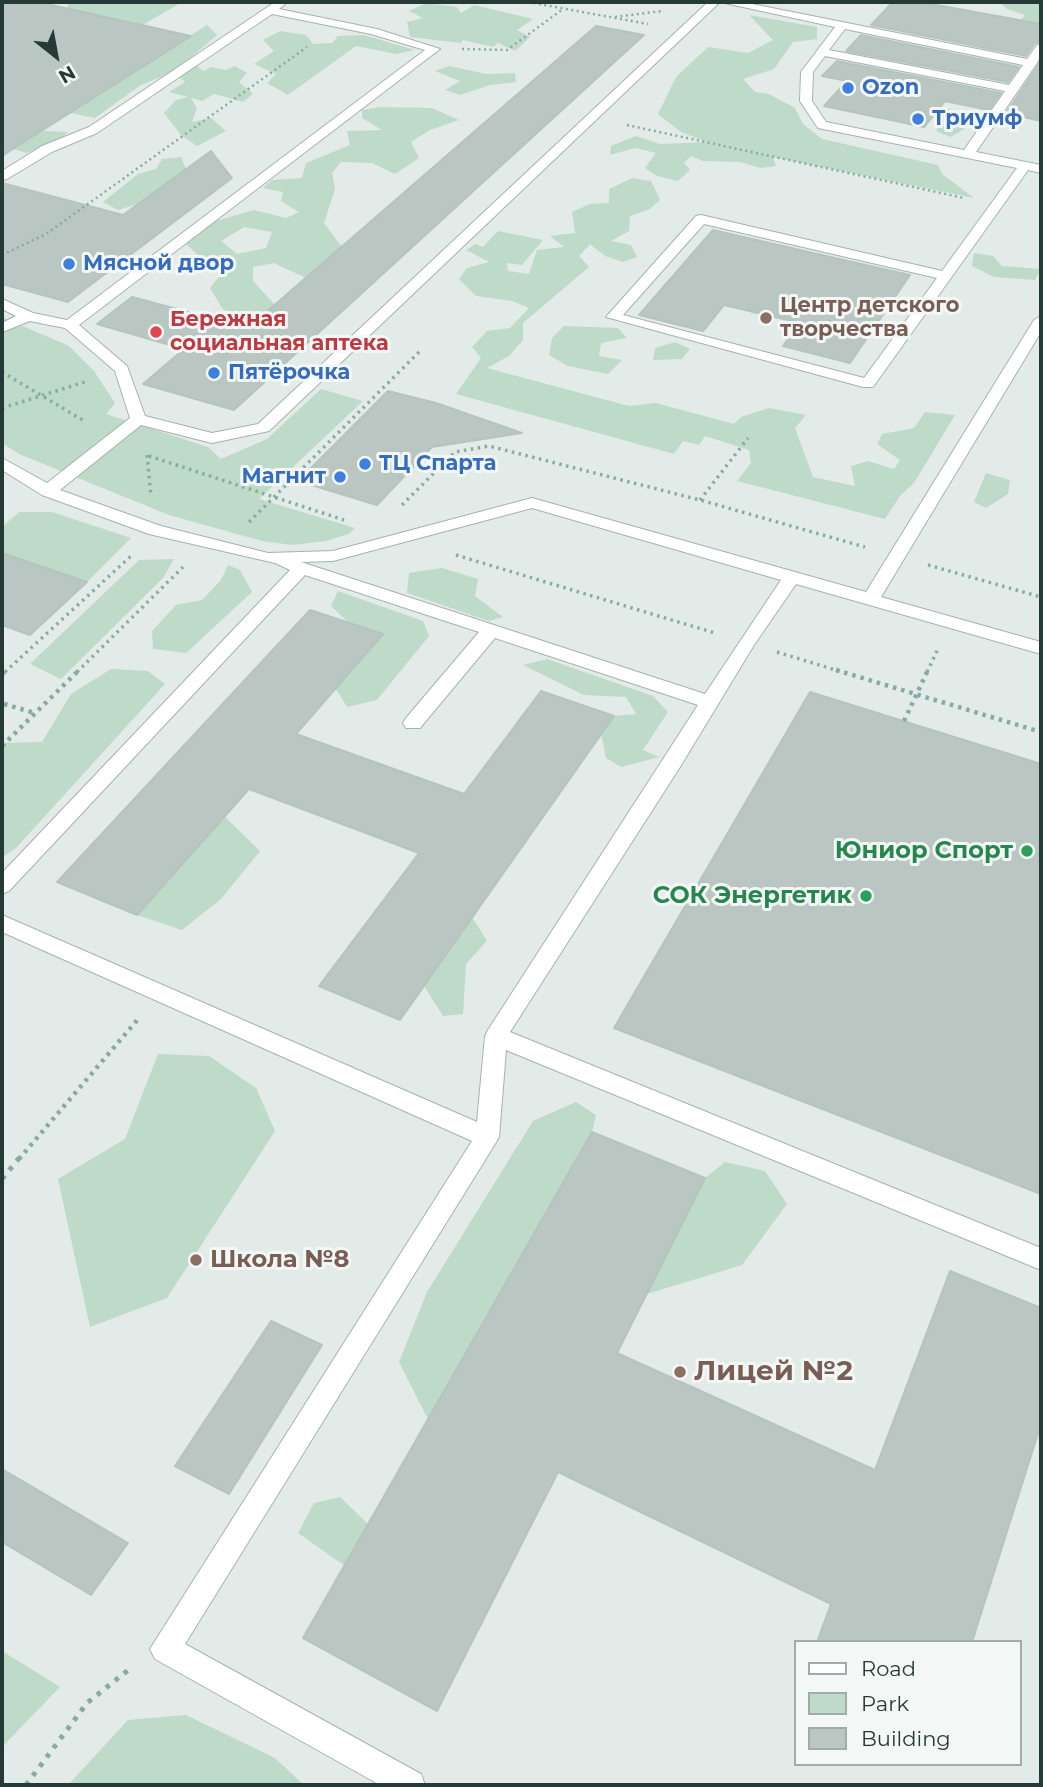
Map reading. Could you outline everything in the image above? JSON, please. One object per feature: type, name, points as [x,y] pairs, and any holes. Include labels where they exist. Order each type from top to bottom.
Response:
[{"type":"lane","points":[[2,176],[47,149],[93,130],[282,2]]},
{"type":"lane","points":[[138,419],[212,438],[263,428],[714,2]]},
{"type":"lane","points":[[726,2],[1031,63]]},
{"type":"lane","points":[[269,10],[340,24],[434,49]]},
{"type":"lane","points":[[842,25],[807,72],[806,101],[822,125],[1041,169]]},
{"type":"lane","points":[[968,154],[1041,47]]},
{"type":"lane","points":[[70,325],[434,49]]},
{"type":"lane","points":[[822,52],[1013,89]]},
{"type":"lane","points":[[946,276],[701,219],[613,317],[868,384],[946,276],[1025,166]]},
{"type":"lane","points":[[2,303],[28,316],[70,325],[122,369],[138,419]]},
{"type":"lane","points":[[2,328],[28,316]]},
{"type":"lane","points":[[871,598],[1041,320]]},
{"type":"lane","points":[[48,491],[138,419]]},
{"type":"lane","points":[[2,463],[48,491],[155,530],[268,558],[710,702]]},
{"type":"lane","points":[[268,558],[333,556],[532,503],[1041,648]]},
{"type":"lane","points":[[2,886],[301,569]]},
{"type":"lane","points":[[410,1785],[165,1649],[487,1137],[496,1036],[746,642],[793,576]]},
{"type":"lane","points":[[413,723],[491,631]]},
{"type":"lane","points":[[2,923],[487,1137]]},
{"type":"lane","points":[[496,1036],[1041,1259]]},
{"type":"path","points":[[528,2],[683,31]]},
{"type":"path","points":[[434,49],[507,50],[564,9]]},
{"type":"path","points":[[2,255],[47,233],[340,24]]},
{"type":"path","points":[[592,117],[997,205]]},
{"type":"path","points":[[2,408],[122,369]]},
{"type":"path","points":[[2,372],[147,456],[398,538],[1041,732]]},
{"type":"path","points":[[699,500],[748,438]]},
{"type":"path","points":[[377,531],[455,452],[489,446],[699,500],[1041,597]]},
{"type":"path","points":[[2,674],[138,551],[155,530],[147,456]]},
{"type":"path","points":[[904,721],[952,621]]},
{"type":"path","points":[[3,703],[36,713]]},
{"type":"path","points":[[2,1180],[160,994]]},
{"type":"path","points":[[26,1785],[87,1703],[127,1670],[165,1649]]},
{"type":"green space","points":[[69,2],[182,2],[127,34],[119,35],[2,108],[2,45],[67,8]]},
{"type":"green space","points":[[999,2],[1041,4],[1041,37],[1019,48],[994,51],[970,46],[956,39],[1005,38],[1025,15],[1007,9]]},
{"type":"green space","points":[[427,3],[457,7],[461,13],[474,5],[533,19],[517,30],[530,37],[515,51],[498,43],[493,47],[463,40],[461,43],[410,37],[407,22],[423,18],[409,11]]},
{"type":"green space","points":[[749,15],[817,27],[817,39],[793,42],[774,69],[743,79],[755,92],[769,94],[795,108],[803,124],[822,139],[938,165],[942,174],[974,198],[773,157],[776,166],[760,168],[740,162],[703,161],[691,156],[684,163],[690,170],[678,181],[657,176],[645,168],[656,153],[635,148],[610,155],[611,146],[636,136],[660,144],[707,142],[681,132],[658,114],[676,77],[708,47],[748,53],[773,40]]},
{"type":"green space","points":[[207,25],[217,35],[189,59],[203,71],[211,67],[226,70],[235,66],[247,73],[239,82],[253,94],[243,102],[214,94],[202,101],[191,98],[197,108],[192,122],[211,118],[226,131],[197,146],[181,135],[164,113],[176,100],[188,97],[169,92],[185,82],[173,72],[141,85],[95,118],[70,113]]},
{"type":"green space","points":[[280,31],[306,35],[313,44],[332,43],[338,36],[364,35],[415,50],[396,54],[356,46],[288,95],[267,83],[276,74],[254,64],[274,51],[263,40]]},
{"type":"green space","points":[[449,66],[486,74],[515,73],[516,82],[490,85],[460,95],[445,90],[460,81],[435,71]]},
{"type":"green space","points":[[941,106],[967,115],[964,129],[951,137],[936,131],[942,121],[935,113]]},
{"type":"green space","points":[[380,107],[432,108],[459,120],[430,130],[411,142],[419,158],[395,174],[372,163],[341,162],[332,173],[335,189],[324,223],[342,247],[306,278],[274,263],[253,267],[253,281],[275,305],[250,327],[222,308],[210,288],[230,263],[199,256],[185,243],[216,221],[254,210],[286,218],[299,212],[281,201],[283,192],[263,188],[272,180],[302,178],[306,163],[350,145],[347,131],[382,130],[362,118],[362,110]],"holes":[[[244,227],[272,232],[266,248],[237,254],[221,241]]]},
{"type":"green space","points":[[43,131],[68,132],[58,141],[26,153],[14,149]]},
{"type":"green space","points":[[181,157],[186,169],[140,203],[118,210],[103,202],[138,174],[156,169],[162,159]]},
{"type":"green space","points":[[632,178],[651,181],[660,200],[650,209],[630,216],[629,231],[611,241],[631,245],[637,257],[623,262],[605,256],[590,244],[579,256],[589,267],[523,323],[523,340],[509,356],[487,368],[629,406],[656,403],[734,424],[741,417],[769,408],[806,415],[795,428],[813,477],[855,486],[851,466],[868,461],[894,469],[900,460],[877,444],[882,434],[914,428],[925,412],[955,415],[914,483],[900,496],[885,519],[737,481],[751,463],[749,450],[705,436],[699,445],[683,441],[674,454],[456,394],[481,358],[472,347],[487,331],[510,328],[529,308],[512,301],[476,296],[459,279],[467,268],[489,262],[466,250],[476,244],[483,247],[498,231],[543,240],[522,265],[507,263],[508,271],[529,274],[537,250],[564,247],[550,236],[575,233],[572,212],[590,204],[609,203],[609,189]]},
{"type":"green space","points":[[974,253],[993,256],[1002,266],[1041,269],[1035,280],[994,277],[972,266]]},
{"type":"green space","points":[[2,317],[69,346],[94,371],[115,403],[106,414],[208,447],[221,459],[267,439],[321,389],[363,401],[259,499],[355,528],[349,534],[326,541],[292,545],[262,541],[169,515],[19,454],[2,443]]},
{"type":"green space","points":[[564,326],[618,328],[627,338],[601,343],[599,356],[622,360],[608,374],[568,366],[549,355],[552,338]]},
{"type":"green space","points":[[675,342],[690,349],[682,359],[653,360],[655,348]]},
{"type":"green space","points":[[986,473],[1010,480],[1008,494],[986,508],[974,502]]},
{"type":"green space","points":[[19,512],[52,512],[131,538],[87,582],[2,553],[2,527]]},
{"type":"green space","points":[[174,559],[163,578],[61,679],[30,664],[139,560]]},
{"type":"green space","points":[[228,565],[240,570],[252,592],[186,653],[153,649],[152,631],[176,605],[202,600],[221,580]]},
{"type":"green space","points":[[442,568],[478,579],[475,596],[503,617],[489,621],[407,593],[409,573]]},
{"type":"green space","points":[[338,591],[423,621],[429,636],[377,700],[347,707],[336,689],[383,635],[350,624],[331,606]]},
{"type":"green space","points":[[547,659],[653,696],[668,712],[643,750],[659,757],[621,767],[606,758],[601,734],[614,716],[636,714],[626,697],[584,695],[523,665]]},
{"type":"green space","points":[[111,669],[148,671],[165,684],[16,848],[2,857],[2,743],[42,742],[71,694]]},
{"type":"green space","points":[[224,816],[260,851],[221,899],[182,930],[137,915]]},
{"type":"green space","points":[[472,917],[487,941],[466,964],[463,1014],[443,1016],[424,986]]},
{"type":"green space","points":[[158,1054],[209,1056],[256,1088],[275,1131],[167,1298],[90,1327],[58,1179],[125,1139]]},
{"type":"green space","points":[[576,1102],[596,1115],[592,1132],[428,1419],[399,1362],[427,1292],[533,1121]]},
{"type":"green space","points":[[725,1162],[765,1171],[787,1204],[742,1265],[647,1294],[705,1178]]},
{"type":"green space","points":[[340,1497],[368,1524],[345,1566],[298,1533],[314,1503]]},
{"type":"green space","points":[[2,1651],[60,1687],[2,1747]]},
{"type":"green space","points":[[186,1715],[275,1758],[304,1785],[68,1785],[128,1720]]},
{"type":"building","points":[[2,2],[38,2],[191,36],[2,156]]},
{"type":"building","points":[[893,2],[920,2],[1041,24],[1041,42],[1035,43],[1026,56],[871,25]]},
{"type":"building","points":[[596,26],[644,35],[234,410],[143,384],[184,349],[97,324],[132,297],[248,328]]},
{"type":"building","points":[[861,35],[1019,67],[1008,82],[846,51]]},
{"type":"building","points":[[1041,60],[1041,121],[1006,113],[1039,64]]},
{"type":"building","points":[[837,61],[1001,93],[989,110],[945,101],[924,127],[824,106],[847,81],[822,76]]},
{"type":"building","points":[[211,151],[232,178],[68,302],[2,284],[2,183],[123,215]]},
{"type":"building","points":[[713,230],[910,275],[850,363],[783,346],[800,323],[724,305],[703,331],[639,315]]},
{"type":"building","name":"ТЦ Спарта","points":[[388,391],[436,403],[522,433],[432,447],[377,505],[298,481]]},
{"type":"building","points":[[2,553],[87,582],[30,635],[2,625]]},
{"type":"building","points":[[310,610],[383,634],[296,734],[464,794],[541,691],[614,716],[400,1020],[319,986],[419,853],[249,789],[137,915],[57,882]]},
{"type":"building","name":"СОК Энергетик","points":[[810,692],[1041,764],[1041,1194],[614,1028]]},
{"type":"building","points":[[592,1132],[705,1178],[617,1353],[875,1470],[950,1271],[1041,1308],[1041,1424],[973,1640],[818,1640],[831,1604],[558,1472],[437,1711],[303,1638]]},
{"type":"building","points":[[271,1321],[322,1345],[229,1494],[175,1466]]},
{"type":"building","points":[[2,1469],[128,1543],[91,1595],[2,1542]]},
{"type":"place","name":"Ozon","points":[[848,88]]},
{"type":"place","name":"Триумф","points":[[918,119]]},
{"type":"place","name":"Мясной двор","points":[[69,264]]},
{"type":"place","name":"Центр детского творчества","points":[[766,318]]},
{"type":"place","name":"Бережная социальная аптека","points":[[156,332]]},
{"type":"place","name":"Пятёрочка","points":[[214,373]]},
{"type":"place","name":"ТЦ Спарта","points":[[365,464]]},
{"type":"place","name":"Магнит","points":[[340,477]]},
{"type":"place","name":"Юниор Спорт","points":[[1027,851]]},
{"type":"place","name":"СОК Энергетик","points":[[866,896]]},
{"type":"place","name":"Школа №8","points":[[196,1260]]},
{"type":"place","name":"Лицей №2","points":[[680,1372]]}]
